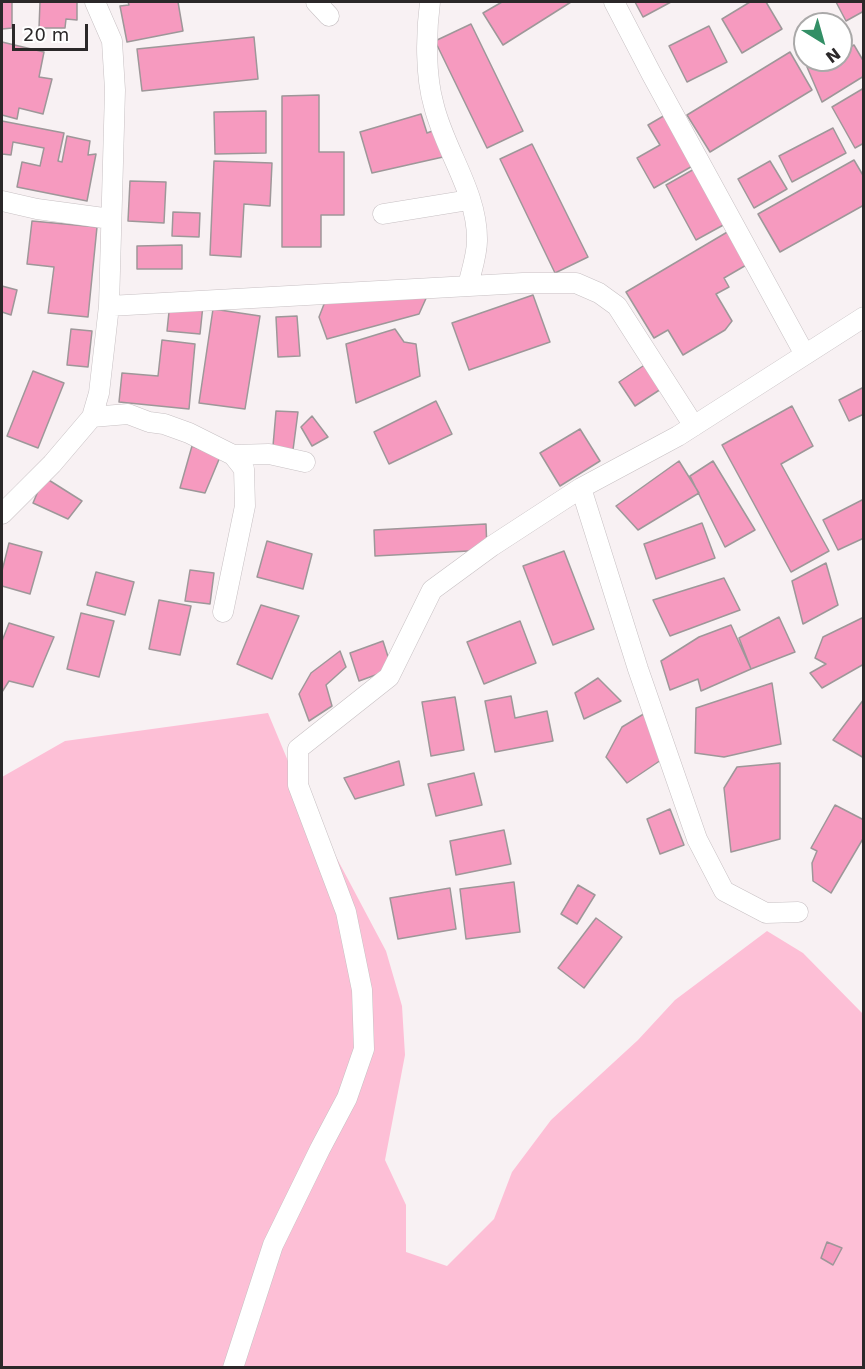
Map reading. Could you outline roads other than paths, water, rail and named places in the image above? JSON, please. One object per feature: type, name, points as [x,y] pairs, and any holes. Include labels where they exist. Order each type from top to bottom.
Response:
[{"type":"street","points":[[2,514],[52,464],[92,417],[99,393],[109,306],[115,90],[112,41],[94,2]]},
{"type":"street","points":[[316,2],[330,16]]},
{"type":"street","points":[[430,2],[427,24],[429,78],[433,106],[461,173],[477,241],[468,286]]},
{"type":"street","points":[[614,2],[804,353]]},
{"type":"street","points":[[383,214],[469,200]]},
{"type":"street","points":[[2,201],[37,209],[111,219]]},
{"type":"street","points":[[109,306],[468,286],[576,283],[599,293],[617,306],[694,426]]},
{"type":"street","points":[[233,1368],[273,1245],[347,1098],[364,1049],[362,990],[346,912],[298,785],[298,749],[389,677],[432,590],[492,546],[581,488],[694,426],[804,353],[864,317]]},
{"type":"street","points":[[92,417],[128,414],[189,433],[233,455],[244,470],[245,506],[223,612]]},
{"type":"street","points":[[233,455],[269,454],[305,462]]},
{"type":"street","points":[[581,488],[638,669],[697,839],[724,891],[766,913],[798,912]]}]
